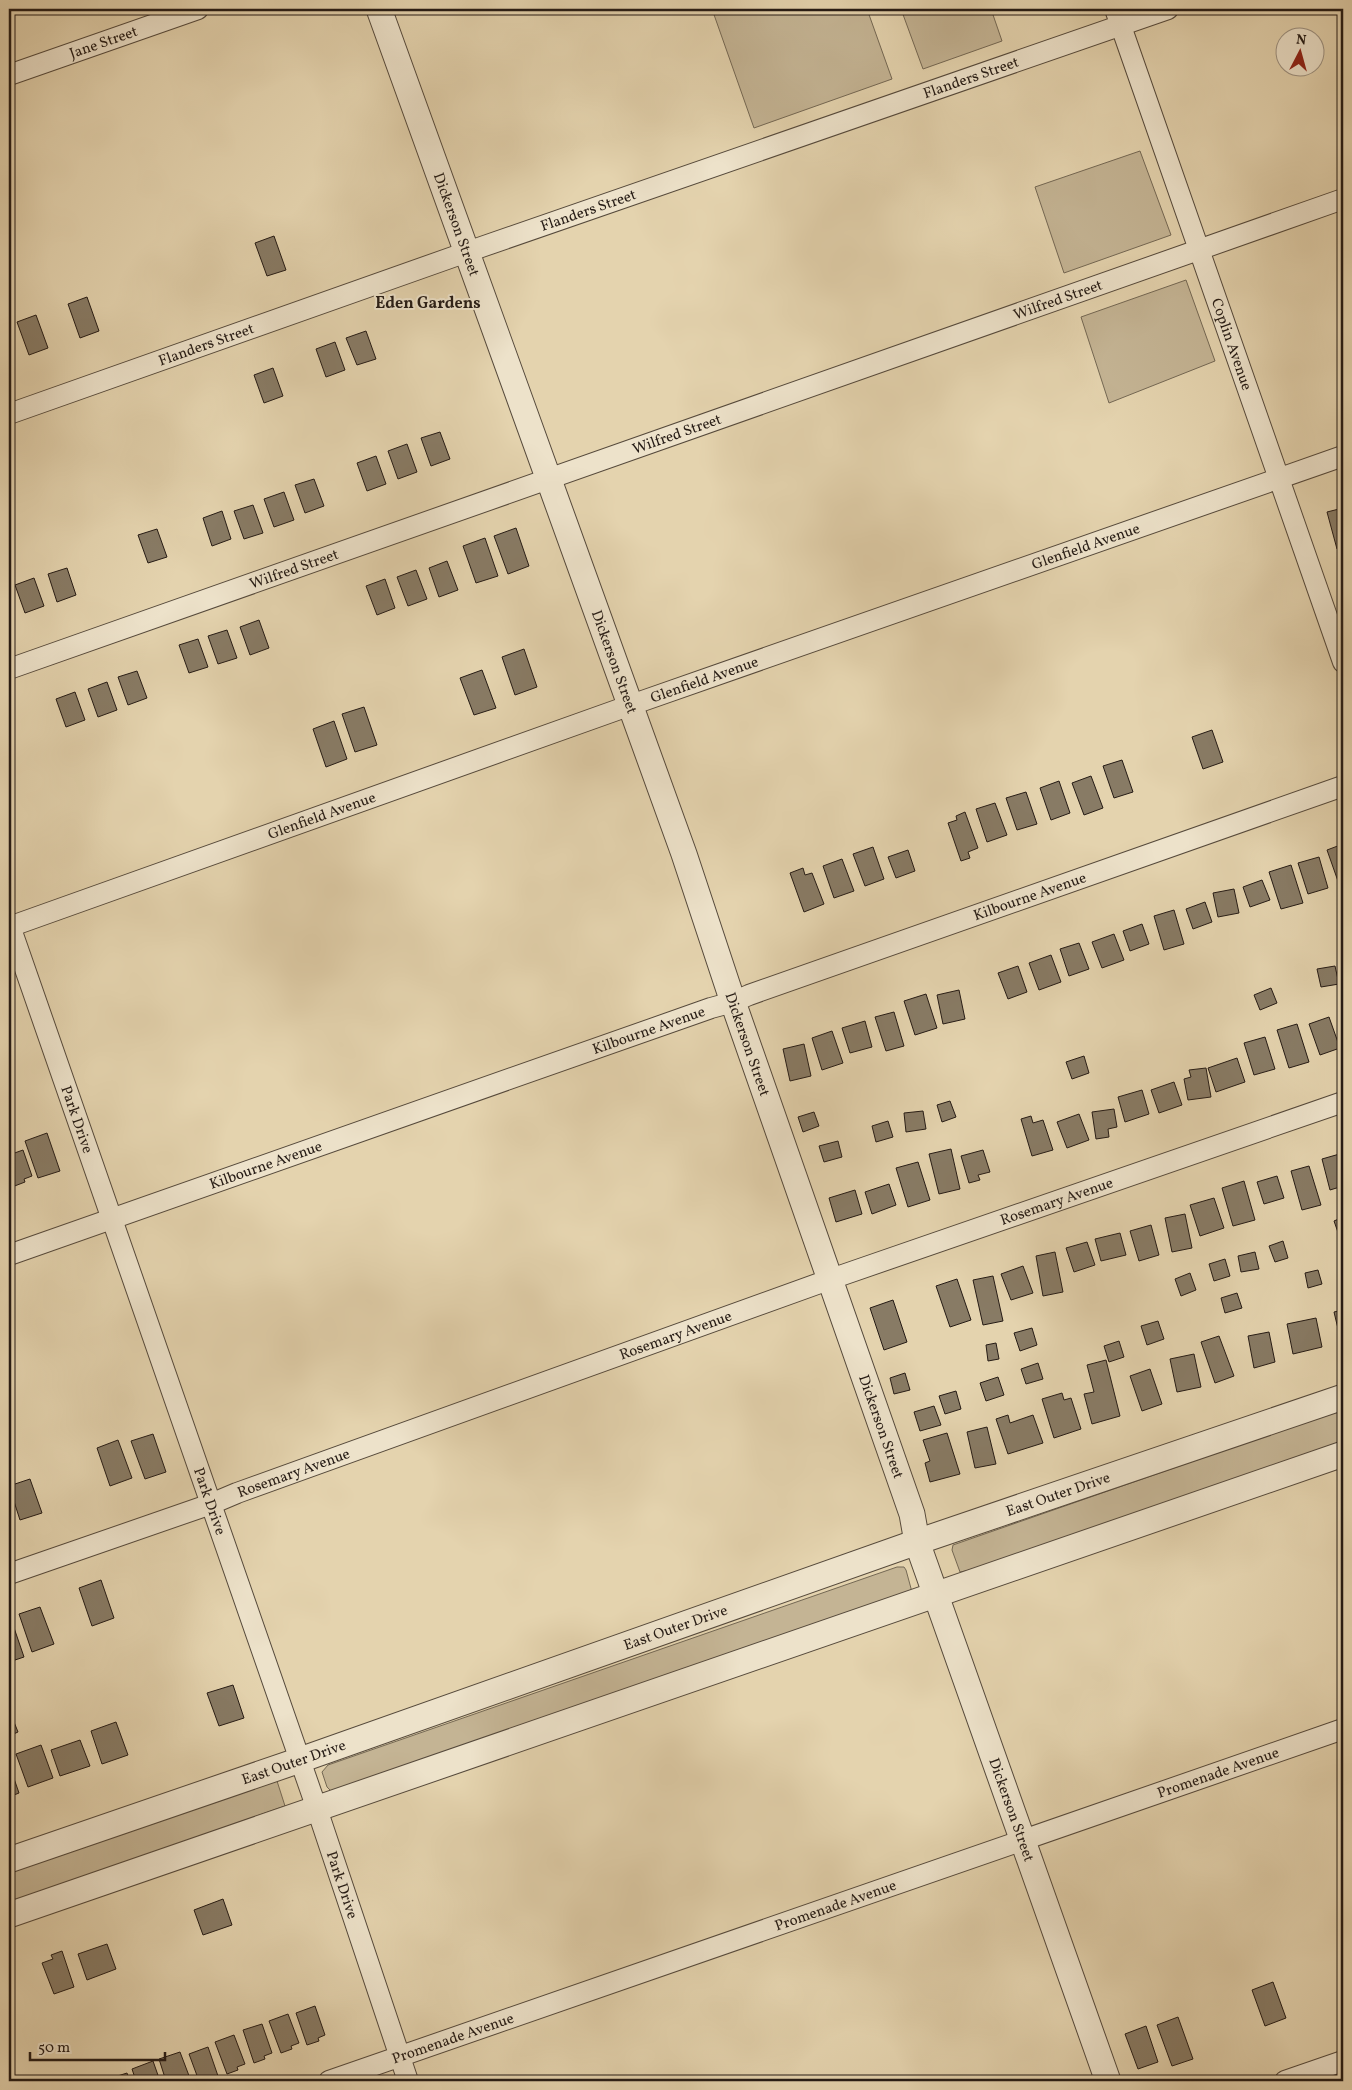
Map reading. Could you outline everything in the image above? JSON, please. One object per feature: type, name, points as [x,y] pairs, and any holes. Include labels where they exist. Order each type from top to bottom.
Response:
[{"type":"street","name":"Jane Street","points":[[9,75],[198,9]]},
{"type":"street","name":"Dickerson Street","points":[[379,9],[684,854],[733,1002],[912,1514],[917,1542],[1108,2081]]},
{"type":"street","name":"Flanders Street","points":[[9,414],[467,252],[1118,17],[1168,9]]},
{"type":"street","name":"Coplin Avenue","points":[[1118,17],[1343,662]]},
{"type":"street","name":"Wilfred Street","points":[[9,670],[1343,199]]},
{"type":"street","name":"Glenfield Avenue","points":[[9,925],[1343,456]]},
{"type":"street","name":"Kilbourne Avenue","points":[[9,1255],[1343,786]]},
{"type":"street","name":"Park Drive","points":[[9,925],[317,1809],[408,2081]]},
{"type":"street","name":"Rosemary Avenue","points":[[9,1574],[211,1504],[831,1279],[1343,1102]]},
{"type":"street","name":"East Outer Drive","points":[[9,1860],[300,1760],[917,1542],[1343,1397]]},
{"type":"street","points":[[9,1915],[1343,1454]]},
{"type":"street","name":"Promenade Avenue","points":[[329,2081],[1343,1729]]},
{"type":"street","points":[[1285,2081],[1343,2061]]},
{"type":"shaded area","points":[[712,9],[867,9],[892,79],[754,128]]},
{"type":"shaded area","points":[[901,9],[991,9],[1002,41],[923,69]]},
{"type":"shaded area","points":[[1140,151],[1171,235],[1064,273],[1035,187]]},
{"type":"shaded area","points":[[1186,280],[1215,361],[1109,403],[1081,317]]},
{"type":"shaded area","points":[[1343,1409],[1343,1441],[975,1569],[960,1572],[952,1550],[953,1545]]},
{"type":"shaded area","points":[[897,1567],[904,1567],[906,1570],[912,1592],[332,1792],[327,1787],[322,1772],[328,1765]]},
{"type":"shaded area","points":[[277,1781],[285,1806],[9,1903],[9,1871]]},
{"type":"building","points":[[274,236],[286,270],[267,276],[255,243]]},
{"type":"building","points":[[87,297],[99,331],[80,338],[68,304]]},
{"type":"building","points":[[36,315],[48,348],[29,355],[17,322]]},
{"type":"building","points":[[366,331],[376,359],[357,365],[346,338]]},
{"type":"building","points":[[335,342],[345,370],[326,377],[316,349]]},
{"type":"building","points":[[273,368],[283,396],[264,403],[254,375]]},
{"type":"building","points":[[440,432],[450,459],[431,466],[421,438]]},
{"type":"building","points":[[407,444],[417,472],[398,479],[388,451]]},
{"type":"building","points":[[376,456],[386,484],[367,491],[357,463]]},
{"type":"building","points":[[314,479],[324,506],[305,513],[295,485]]},
{"type":"building","points":[[284,492],[294,520],[274,527],[264,499]]},
{"type":"building","points":[[253,505],[263,533],[244,539],[234,511]]},
{"type":"building","points":[[1343,508],[1343,548],[1337,549],[1327,512]]},
{"type":"building","points":[[222,511],[231,539],[212,546],[203,518]]},
{"type":"building","points":[[516,528],[529,566],[508,574],[494,536]]},
{"type":"building","points":[[157,529],[167,557],[148,563],[138,535]]},
{"type":"building","points":[[485,538],[498,576],[476,583],[463,546]]},
{"type":"building","points":[[447,561],[458,590],[439,597],[429,568]]},
{"type":"building","points":[[67,568],[76,595],[57,602],[48,574]]},
{"type":"building","points":[[416,570],[427,599],[408,606],[397,577]]},
{"type":"building","points":[[34,578],[44,606],[25,613],[15,585]]},
{"type":"building","points":[[385,579],[395,608],[377,615],[366,586]]},
{"type":"building","points":[[259,620],[269,648],[250,655],[240,627]]},
{"type":"building","points":[[227,630],[237,658],[218,664],[208,636]]},
{"type":"building","points":[[198,639],[208,667],[189,673],[179,645]]},
{"type":"building","points":[[524,649],[537,687],[515,695],[502,657]]},
{"type":"building","points":[[482,670],[496,708],[474,715],[460,678]]},
{"type":"building","points":[[137,671],[147,698],[128,705],[118,677]]},
{"type":"building","points":[[107,682],[117,710],[98,717],[88,689]]},
{"type":"building","points":[[75,692],[85,720],[66,727],[56,699]]},
{"type":"building","points":[[364,707],[377,745],[355,752],[342,714]]},
{"type":"building","points":[[334,721],[347,759],[326,767],[313,729]]},
{"type":"building","points":[[1212,730],[1223,762],[1203,769],[1192,737]]},
{"type":"building","points":[[1122,760],[1133,792],[1114,798],[1103,766]]},
{"type":"building","points":[[1091,776],[1103,808],[1084,815],[1072,783]]},
{"type":"building","points":[[1059,781],[1070,813],[1051,820],[1040,788]]},
{"type":"building","points":[[1026,792],[1037,824],[1017,830],[1006,798]]},
{"type":"building","points":[[995,803],[1007,835],[987,842],[976,809]]},
{"type":"building","points":[[965,812],[978,848],[968,852],[970,858],[961,861],[948,823],[957,820],[956,816]]},
{"type":"building","points":[[1343,844],[1343,882],[1339,884],[1327,850]]},
{"type":"building","points":[[873,847],[884,879],[865,886],[853,854]]},
{"type":"building","points":[[908,850],[915,871],[896,878],[888,857]]},
{"type":"building","points":[[1319,857],[1328,888],[1308,894],[1298,863]]},
{"type":"building","points":[[842,859],[854,891],[834,898],[823,866]]},
{"type":"building","points":[[1291,865],[1303,903],[1281,909],[1269,872]]},
{"type":"building","points":[[803,868],[805,875],[812,873],[824,904],[804,912],[790,873]]},
{"type":"building","points":[[1262,880],[1270,900],[1250,907],[1243,887]]},
{"type":"building","points":[[1234,889],[1239,913],[1218,917],[1213,893]]},
{"type":"building","points":[[1205,902],[1212,922],[1193,929],[1186,909]]},
{"type":"building","points":[[1174,910],[1184,944],[1164,950],[1154,916]]},
{"type":"building","points":[[1142,924],[1149,944],[1130,951],[1123,931]]},
{"type":"building","points":[[1114,934],[1124,960],[1102,968],[1092,942]]},
{"type":"building","points":[[1079,943],[1089,969],[1069,976],[1060,949]]},
{"type":"building","points":[[1051,955],[1061,982],[1039,990],[1029,963]]},
{"type":"building","points":[[1018,966],[1027,992],[1008,999],[998,973]]},
{"type":"building","points":[[1335,966],[1339,984],[1321,987],[1317,969]]},
{"type":"building","points":[[1271,988],[1277,1003],[1260,1010],[1254,995]]},
{"type":"building","points":[[959,990],[965,1019],[943,1024],[937,995]]},
{"type":"building","points":[[926,994],[937,1028],[915,1035],[904,1001]]},
{"type":"building","points":[[894,1012],[904,1046],[886,1051],[875,1017]]},
{"type":"building","points":[[1329,1017],[1340,1048],[1320,1055],[1309,1024]]},
{"type":"building","points":[[865,1021],[872,1047],[850,1053],[842,1028]]},
{"type":"building","points":[[1297,1024],[1309,1062],[1289,1068],[1277,1030]]},
{"type":"building","points":[[832,1031],[843,1063],[822,1070],[812,1038]]},
{"type":"building","points":[[1265,1037],[1275,1069],[1254,1075],[1244,1043]]},
{"type":"building","points":[[804,1044],[811,1076],[790,1081],[783,1049]]},
{"type":"building","points":[[1084,1056],[1089,1073],[1072,1079],[1066,1062]]},
{"type":"building","points":[[1237,1058],[1245,1082],[1216,1092],[1208,1068]]},
{"type":"building","points":[[1206,1068],[1211,1097],[1188,1100],[1184,1079],[1191,1077],[1189,1070]]},
{"type":"building","points":[[1174,1082],[1182,1105],[1159,1113],[1151,1090]]},
{"type":"building","points":[[1142,1090],[1149,1114],[1125,1122],[1118,1097]]},
{"type":"building","points":[[950,1101],[956,1117],[942,1122],[937,1105]]},
{"type":"building","points":[[1114,1109],[1117,1127],[1108,1129],[1109,1137],[1096,1139],[1092,1112]]},
{"type":"building","points":[[923,1111],[926,1129],[906,1132],[904,1113]]},
{"type":"building","points":[[814,1112],[819,1126],[803,1132],[798,1117]]},
{"type":"building","points":[[1079,1114],[1089,1140],[1067,1148],[1057,1122]]},
{"type":"building","points":[[1031,1116],[1033,1123],[1043,1120],[1053,1150],[1032,1156],[1021,1119]]},
{"type":"building","points":[[888,1121],[893,1137],[876,1142],[872,1126]]},
{"type":"building","points":[[47,1133],[60,1171],[38,1178],[25,1141]]},
{"type":"building","points":[[838,1141],[842,1157],[824,1162],[819,1146]]},
{"type":"building","points":[[951,1149],[960,1189],[939,1194],[929,1154]]},
{"type":"building","points":[[23,1150],[32,1176],[24,1179],[25,1182],[12,1187],[9,1179],[9,1155]]},
{"type":"building","points":[[983,1150],[990,1172],[978,1175],[980,1180],[969,1183],[961,1156]]},
{"type":"building","points":[[1343,1153],[1343,1186],[1330,1190],[1322,1159]]},
{"type":"building","points":[[918,1162],[930,1200],[908,1207],[896,1168]]},
{"type":"building","points":[[1309,1166],[1321,1205],[1302,1210],[1291,1171]]},
{"type":"building","points":[[1277,1176],[1284,1198],[1264,1204],[1257,1182]]},
{"type":"building","points":[[1244,1181],[1255,1220],[1233,1226],[1222,1188]]},
{"type":"building","points":[[889,1184],[896,1205],[872,1214],[865,1192]]},
{"type":"building","points":[[855,1190],[862,1214],[836,1222],[829,1198]]},
{"type":"building","points":[[1214,1198],[1224,1228],[1200,1236],[1190,1205]]},
{"type":"building","points":[[1185,1214],[1192,1248],[1172,1252],[1165,1218]]},
{"type":"building","points":[[1343,1217],[1343,1237],[1340,1238],[1334,1221]]},
{"type":"building","points":[[1151,1225],[1159,1255],[1139,1261],[1130,1231]]},
{"type":"building","points":[[1120,1233],[1126,1255],[1101,1261],[1095,1239]]},
{"type":"building","points":[[1283,1241],[1288,1258],[1275,1262],[1269,1246]]},
{"type":"building","points":[[1087,1242],[1095,1265],[1074,1272],[1066,1248]]},
{"type":"building","points":[[1055,1252],[1063,1292],[1043,1296],[1036,1256]]},
{"type":"building","points":[[1255,1252],[1259,1269],[1241,1272],[1238,1256]]},
{"type":"building","points":[[1225,1259],[1230,1276],[1214,1281],[1209,1264]]},
{"type":"building","points":[[1023,1266],[1033,1293],[1011,1300],[1001,1274]]},
{"type":"building","points":[[1318,1270],[1322,1284],[1308,1288],[1305,1273]]},
{"type":"building","points":[[1190,1273],[1196,1290],[1181,1296],[1175,1279]]},
{"type":"building","points":[[993,1276],[1003,1321],[983,1325],[973,1280]]},
{"type":"building","points":[[957,1279],[971,1320],[950,1327],[936,1286]]},
{"type":"building","points":[[1237,1293],[1242,1308],[1225,1313],[1221,1298]]},
{"type":"building","points":[[893,1300],[907,1342],[884,1350],[870,1308]]},
{"type":"building","points":[[1343,1310],[1343,1337],[1340,1337],[1334,1312]]},
{"type":"building","points":[[1316,1318],[1322,1347],[1293,1354],[1287,1324]]},
{"type":"building","points":[[1158,1321],[1164,1339],[1147,1345],[1141,1326]]},
{"type":"building","points":[[1032,1328],[1037,1345],[1020,1351],[1014,1333]]},
{"type":"building","points":[[1269,1332],[1275,1362],[1254,1368],[1248,1336]]},
{"type":"building","points":[[1219,1336],[1234,1376],[1215,1383],[1201,1342]]},
{"type":"building","points":[[1119,1341],[1124,1357],[1109,1362],[1104,1346]]},
{"type":"building","points":[[996,1343],[999,1359],[988,1361],[986,1345]]},
{"type":"building","points":[[1194,1354],[1201,1387],[1177,1392],[1170,1359]]},
{"type":"building","points":[[1106,1360],[1120,1416],[1092,1424],[1084,1394],[1094,1392],[1087,1365]]},
{"type":"building","points":[[1038,1363],[1043,1379],[1026,1384],[1021,1369]]},
{"type":"building","points":[[1150,1369],[1162,1404],[1142,1411],[1130,1376]]},
{"type":"building","points":[[905,1373],[910,1390],[894,1394],[890,1378]]},
{"type":"building","points":[[998,1377],[1004,1395],[986,1401],[980,1383]]},
{"type":"building","points":[[956,1391],[961,1409],[945,1414],[939,1396]]},
{"type":"building","points":[[1062,1393],[1064,1400],[1071,1398],[1081,1429],[1054,1438],[1042,1399]]},
{"type":"building","points":[[934,1406],[941,1425],[920,1431],[914,1412]]},
{"type":"building","points":[[1008,1415],[1010,1423],[1033,1415],[1043,1443],[1008,1454],[996,1419]]},
{"type":"building","points":[[987,1427],[996,1464],[975,1468],[967,1432]]},
{"type":"building","points":[[947,1433],[960,1474],[930,1482],[925,1463],[930,1461],[923,1440]]},
{"type":"building","points":[[153,1434],[166,1472],[145,1479],[131,1441]]},
{"type":"building","points":[[118,1440],[132,1478],[110,1486],[97,1448]]},
{"type":"building","points":[[30,1479],[42,1513],[20,1520],[9,1486]]},
{"type":"building","points":[[101,1580],[114,1618],[92,1626],[79,1588]]},
{"type":"building","points":[[40,1607],[54,1644],[32,1652],[19,1614]]},
{"type":"building","points":[[9,1619],[11,1619],[24,1657],[9,1662]]},
{"type":"building","points":[[233,1685],[244,1718],[219,1726],[207,1693]]},
{"type":"building","points":[[12,1717],[18,1732],[9,1736],[9,1718]]},
{"type":"building","points":[[116,1722],[128,1755],[102,1764],[91,1731]]},
{"type":"building","points":[[80,1740],[90,1766],[60,1776],[51,1750]]},
{"type":"building","points":[[41,1745],[53,1778],[28,1787],[16,1754]]},
{"type":"building","points":[[9,1768],[19,1793],[9,1797]]},
{"type":"building","points":[[223,1899],[232,1925],[203,1935],[194,1910]]},
{"type":"building","points":[[107,1944],[116,1969],[87,1980],[78,1954]]},
{"type":"building","points":[[62,1951],[74,1987],[54,1994],[42,1963],[53,1959],[51,1955]]},
{"type":"building","points":[[1273,1982],[1286,2018],[1265,2026],[1252,1990]]},
{"type":"building","points":[[315,2006],[325,2035],[318,2038],[319,2041],[307,2045],[296,2013]]},
{"type":"building","points":[[288,2014],[299,2043],[291,2046],[292,2049],[281,2053],[269,2021]]},
{"type":"building","points":[[1178,2017],[1193,2059],[1172,2066],[1157,2025]]},
{"type":"building","points":[[262,2024],[272,2053],[264,2056],[265,2059],[254,2063],[243,2030]]},
{"type":"building","points":[[1146,2026],[1158,2062],[1138,2069],[1125,2034]]},
{"type":"building","points":[[234,2035],[245,2064],[237,2067],[238,2070],[227,2074],[215,2042]]},
{"type":"building","points":[[208,2047],[218,2076],[211,2079],[211,2081],[199,2081],[189,2054]]},
{"type":"building","points":[[180,2052],[191,2081],[166,2081],[159,2059]]},
{"type":"building","points":[[153,2061],[160,2081],[136,2081],[132,2069]]},
{"type":"building","points":[[127,2073],[130,2081],[105,2081],[105,2080]]},
{"type":"district","name":"Eden Gardens","points":[[428,302]]}]
